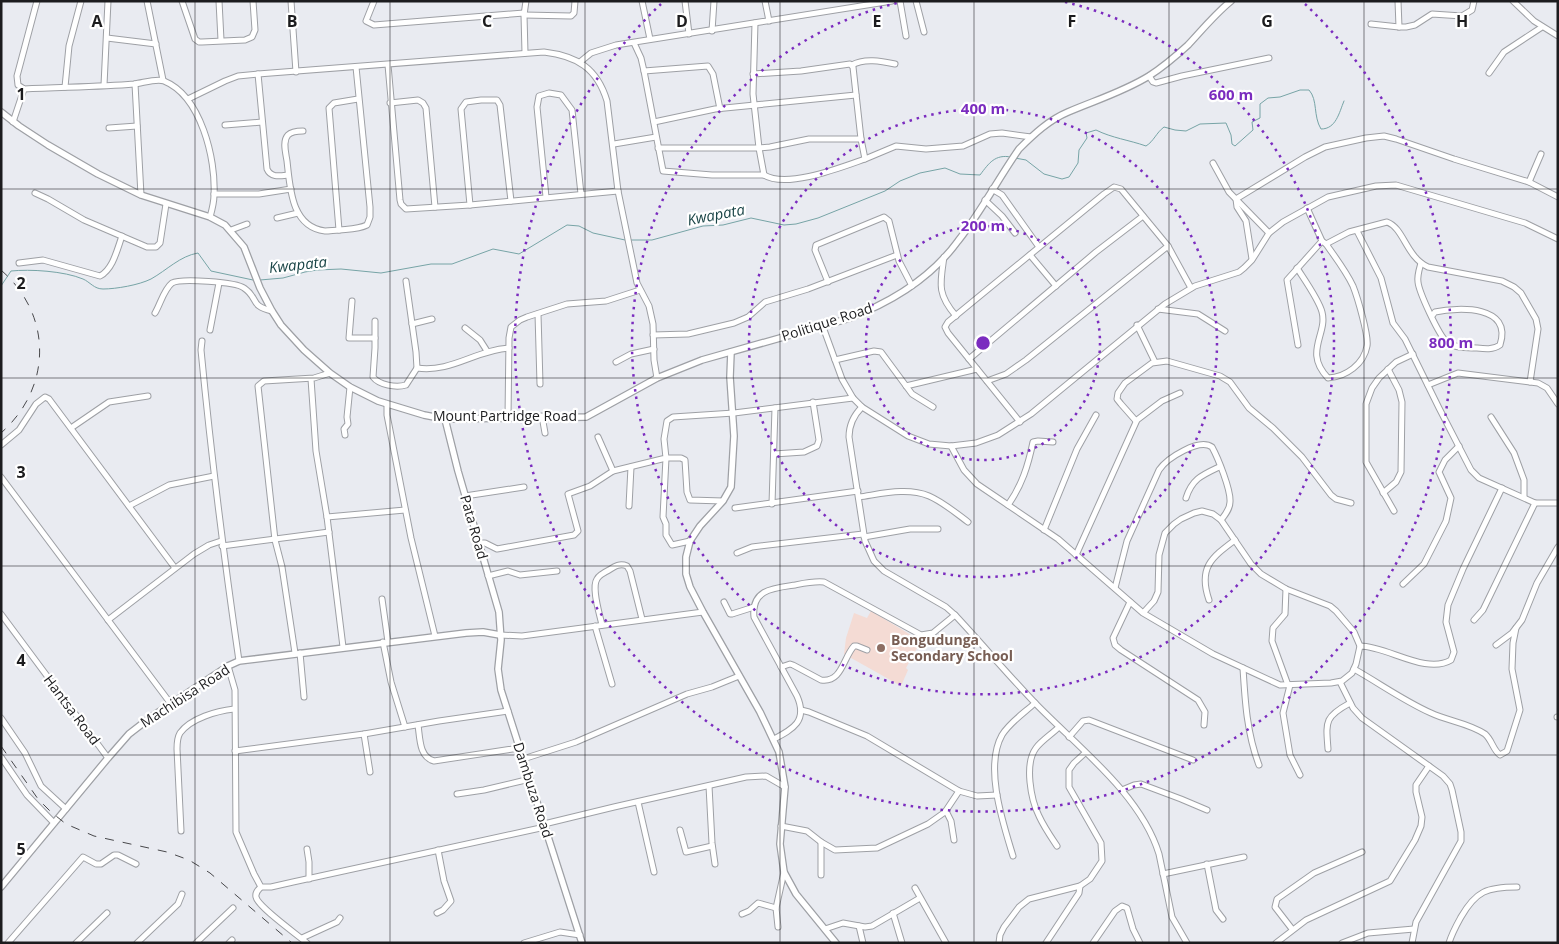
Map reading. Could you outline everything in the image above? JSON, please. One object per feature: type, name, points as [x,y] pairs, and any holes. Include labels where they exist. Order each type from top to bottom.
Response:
[{"type":"street","points":[[37,1],[16,80],[18,85],[24,89],[135,84],[163,80]]},
{"type":"street","points":[[65,87],[69,46],[80,1]]},
{"type":"street","points":[[104,85],[108,1]]},
{"type":"street","points":[[147,1],[163,80],[188,99],[206,137],[213,175],[214,194],[210,217]]},
{"type":"street","points":[[182,1],[197,41],[244,40],[254,34],[253,1]]},
{"type":"street","points":[[219,1],[221,40]]},
{"type":"street","points":[[291,1],[296,72]]},
{"type":"street","points":[[374,1],[366,19],[367,22],[382,25],[524,14],[571,16],[574,12],[575,1]]},
{"type":"street","points":[[525,53],[524,14],[526,1]]},
{"type":"street","points":[[642,1],[650,39]]},
{"type":"street","points":[[685,1],[689,34]]},
{"type":"street","points":[[712,31],[714,1]]},
{"type":"street","points":[[765,1],[769,21]]},
{"type":"street","points":[[580,62],[591,53],[602,48],[650,39],[712,31],[860,3],[892,1]]},
{"type":"street","points":[[900,1],[906,36]]},
{"type":"street","points":[[916,1],[924,32]]},
{"type":"street","name":"Politique Road","points":[[586,417],[657,378],[706,358],[822,326],[868,311],[912,286],[931,271],[958,242],[1019,149],[1031,137],[1044,126],[1067,112],[1117,93],[1149,76],[1187,46],[1231,1]]},
{"type":"street","points":[[1398,1],[1399,27]]},
{"type":"street","points":[[1371,24],[1406,27],[1415,25],[1432,14],[1462,16],[1472,10],[1474,1]]},
{"type":"street","points":[[1512,1],[1542,27],[1558,36]]},
{"type":"street","points":[[755,23],[753,74],[759,148],[764,175]]},
{"type":"street","points":[[1489,73],[1504,52],[1542,27]]},
{"type":"street","points":[[107,38],[156,44]]},
{"type":"street","points":[[634,42],[644,71],[664,171],[764,175],[784,179],[818,175],[896,146],[926,149],[963,146],[990,134],[1002,133],[1031,137]]},
{"type":"street","points":[[188,99],[238,76],[258,74],[544,52],[558,54],[580,62],[595,75],[607,101],[614,144],[618,190],[637,283],[649,306],[654,335],[657,378]]},
{"type":"street","points":[[1149,76],[1156,83],[1269,58]]},
{"type":"street","points":[[753,74],[802,70],[848,63],[852,65],[858,62],[872,61],[895,64]]},
{"type":"street","points":[[388,65],[390,103],[401,204],[410,210],[618,190]]},
{"type":"street","points":[[852,65],[864,159]]},
{"type":"street","points":[[644,71],[708,66],[712,74],[720,109]]},
{"type":"street","points":[[303,131],[290,133],[286,139],[288,175],[294,206],[298,213],[320,230],[362,227],[369,222],[370,217],[356,67]]},
{"type":"street","points":[[258,74],[267,169],[270,175],[288,175]]},
{"type":"street","points":[[135,84],[141,195]]},
{"type":"street","points":[[13,122],[24,89]]},
{"type":"street","points":[[546,197],[537,107],[539,96],[549,93],[561,95],[572,110],[581,194]]},
{"type":"street","points":[[654,122],[720,109],[856,95]]},
{"type":"street","points":[[470,205],[461,109],[466,102],[475,100],[493,99],[499,102],[511,201]]},
{"type":"street","points":[[340,230],[329,108],[334,103],[358,100]]},
{"type":"street","points":[[390,103],[418,100],[426,108],[435,208]]},
{"type":"street","name":"Mount Partridge Road","points":[[1,112],[48,145],[98,174],[141,195],[218,220],[231,230],[244,247],[260,288],[281,325],[330,373],[350,387],[387,404],[445,419],[542,416],[586,417]]},
{"type":"street","points":[[225,125],[262,122]]},
{"type":"street","points":[[109,128],[137,126]]},
{"type":"street","points":[[1236,199],[1319,150],[1333,145],[1384,136],[1529,182],[1558,197]]},
{"type":"street","points":[[614,144],[656,137]]},
{"type":"street","points":[[658,148],[759,148],[809,140],[861,139]]},
{"type":"street","points":[[1529,182],[1540,154]]},
{"type":"street","points":[[1214,163],[1226,188],[1269,233]]},
{"type":"street","points":[[822,326],[839,374],[853,398],[862,407],[914,439],[929,444],[951,446],[990,439],[1020,422],[1158,309],[1191,288],[1239,272],[1249,265],[1269,233],[1283,222],[1318,202],[1340,194],[1376,186],[1396,185],[1525,223],[1558,238]]},
{"type":"street","points":[[1020,422],[969,359],[946,328],[946,324],[1114,187],[1121,189],[1168,246],[1191,288]]},
{"type":"street","points":[[214,194],[259,194],[291,189]]},
{"type":"street","points":[[992,189],[1002,195],[1039,247]]},
{"type":"street","points":[[35,193],[48,198],[84,220],[147,247],[158,245],[166,204]]},
{"type":"street","points":[[1236,199],[1237,207],[1246,221],[1252,260]]},
{"type":"street","points":[[985,200],[1002,216],[1015,233]]},
{"type":"street","points":[[1297,268],[1323,313],[1317,345],[1320,367],[1328,378],[1335,378],[1356,367],[1366,350],[1366,336],[1352,284],[1324,243],[1307,208]]},
{"type":"street","points":[[277,218],[298,213]]},
{"type":"street","points":[[969,359],[1143,216]]},
{"type":"street","points":[[828,282],[815,250],[816,245],[878,218],[885,217],[889,221],[897,255],[912,286]]},
{"type":"street","points":[[1298,345],[1288,280],[1297,268],[1324,243],[1385,222],[1392,224],[1410,252],[1421,263],[1502,281],[1521,293],[1536,319],[1538,329],[1530,382]]},
{"type":"street","points":[[231,230],[247,224]]},
{"type":"street","points":[[1357,231],[1381,278],[1393,323],[1413,354],[1438,408],[1468,465],[1476,475],[1535,503],[1558,503]]},
{"type":"street","points":[[19,263],[43,260],[100,276],[111,265],[122,236]]},
{"type":"street","points":[[987,381],[1006,374],[1020,365],[1168,246]]},
{"type":"street","points":[[654,335],[688,334],[734,323],[753,314],[764,302],[828,282],[897,255]]},
{"type":"street","points":[[1030,255],[1056,286]]},
{"type":"street","points":[[944,257],[940,275],[943,298],[956,316]]},
{"type":"street","points":[[1421,263],[1418,279],[1419,290],[1432,316],[1443,338],[1448,343],[1465,347],[1490,349],[1500,345],[1502,327],[1498,320],[1489,314],[1476,311],[1447,310],[1435,312],[1432,316]]},
{"type":"street","points":[[155,313],[173,283],[205,281],[239,285],[248,290],[258,306],[272,312]]},
{"type":"street","points":[[375,321],[373,377],[376,381],[402,387],[408,383],[417,368],[406,281]]},
{"type":"street","points":[[210,330],[219,283]]},
{"type":"street","points":[[508,417],[511,327],[520,320],[567,304],[606,300],[640,290]]},
{"type":"street","points":[[352,301],[348,338],[375,338]]},
{"type":"street","points":[[1158,309],[1198,314],[1225,331]]},
{"type":"street","points":[[538,314],[540,384]]},
{"type":"street","points":[[412,324],[432,319]]},
{"type":"street","points":[[1137,325],[1155,362]]},
{"type":"street","points":[[464,328],[480,340],[487,351]]},
{"type":"street","points":[[202,341],[201,350],[214,476],[239,661]]},
{"type":"street","points":[[417,368],[428,369],[455,365],[487,351],[509,348]]},
{"type":"street","points":[[616,362],[631,354],[654,349]]},
{"type":"street","points":[[835,360],[878,351],[885,356],[912,394],[932,406]]},
{"type":"street","points":[[731,352],[730,377],[734,413],[732,481],[723,501],[700,526],[690,541],[686,557],[686,574],[690,588],[774,739],[782,760],[785,787],[780,844],[784,872],[796,894],[836,943]]},
{"type":"street","points":[[1394,511],[1365,459],[1365,413],[1367,399],[1378,378],[1400,359],[1413,354]]},
{"type":"street","points":[[1136,421],[1120,404],[1118,393],[1125,383],[1155,362],[1163,360],[1184,364],[1220,376],[1228,380],[1249,408],[1273,428],[1302,457],[1331,495],[1336,499],[1351,504]]},
{"type":"street","points":[[906,386],[977,369]]},
{"type":"street","points":[[1383,493],[1396,482],[1401,472],[1402,402],[1399,390],[1388,369]]},
{"type":"street","points":[[304,697],[282,567],[275,540],[258,386],[264,381],[311,379],[330,373]]},
{"type":"street","points":[[1428,386],[1458,373],[1530,382],[1542,385],[1558,404]]},
{"type":"street","points":[[311,379],[316,451],[327,517],[344,647]]},
{"type":"street","points":[[345,435],[344,429],[348,424],[350,387]]},
{"type":"street","points":[[1076,555],[1136,421],[1162,401],[1180,393]]},
{"type":"street","points":[[71,428],[109,402],[148,396]]},
{"type":"street","points":[[1,445],[19,430],[36,404],[46,397],[52,402],[175,568]]},
{"type":"street","points":[[690,541],[672,545],[666,535],[666,524],[663,514],[666,458],[664,430],[669,419],[679,416],[734,413],[853,398]]},
{"type":"street","points":[[774,454],[804,452],[817,446],[819,440],[813,402]]},
{"type":"street","points":[[387,404],[387,416],[405,510],[434,636]]},
{"type":"street","points":[[862,407],[854,417],[849,430],[868,551],[880,568],[946,607],[955,615],[1059,728],[1122,790],[1152,836],[1159,854],[1172,917],[1187,943]]},
{"type":"street","points":[[772,504],[775,408]]},
{"type":"street","points":[[542,416],[545,433]]},
{"type":"street","points":[[1044,530],[1077,450],[1096,416]]},
{"type":"street","points":[[1491,417],[1514,453],[1524,480],[1524,497]]},
{"type":"street","name":"Pata Road","points":[[445,419],[498,612],[500,635]]},
{"type":"street","points":[[598,437],[613,471]]},
{"type":"street","points":[[1008,504],[1024,478],[1033,442],[1053,442]]},
{"type":"street","points":[[1115,588],[1127,541],[1163,464],[1174,456],[1184,451],[1208,445],[1212,447],[1228,489],[1230,502],[1221,520]]},
{"type":"street","points":[[951,446],[964,470],[972,480],[1058,539],[1144,613],[1213,654],[1277,684],[1289,685],[1340,682],[1348,678],[1354,669],[1360,646],[1354,632],[1332,608],[1286,589],[1255,568],[1221,520],[1213,514],[1198,512],[1181,519],[1169,529],[1163,539],[1159,555],[1158,592],[1154,601],[1144,613]]},
{"type":"street","points":[[1403,584],[1424,564],[1446,521],[1450,498],[1439,472],[1445,460],[1459,446]]},
{"type":"street","points":[[478,543],[485,543],[497,548],[574,535],[578,531],[568,494],[590,486],[613,471],[666,458],[681,458],[685,460],[686,492],[689,498],[693,501],[723,501]]},
{"type":"street","points":[[630,506],[631,467]]},
{"type":"street","points":[[1186,498],[1194,481],[1219,467]]},
{"type":"street","points":[[129,506],[169,485],[214,476]]},
{"type":"street","points":[[1,477],[171,704]]},
{"type":"street","points":[[465,496],[524,487]]},
{"type":"street","points":[[1360,646],[1379,648],[1399,657],[1432,664],[1451,660],[1454,652],[1446,622],[1448,605],[1502,488]]},
{"type":"street","points":[[735,508],[858,494],[916,493],[935,500],[968,522]]},
{"type":"street","points":[[1474,620],[1483,610],[1535,503]]},
{"type":"street","points":[[327,517],[405,510]]},
{"type":"street","points":[[738,553],[752,547],[910,529],[938,529]]},
{"type":"street","points":[[108,620],[202,549],[222,544],[275,540],[329,532]]},
{"type":"street","points":[[1209,600],[1206,568],[1210,561],[1235,540]]},
{"type":"street","points":[[1496,646],[1516,628],[1525,614],[1537,583],[1558,548]]},
{"type":"street","points":[[602,625],[595,593],[595,582],[599,576],[622,564],[627,566],[630,571],[642,619]]},
{"type":"street","points":[[488,576],[508,571],[520,575],[557,571]]},
{"type":"street","points":[[774,739],[794,728],[799,721],[801,710],[798,696],[756,623],[754,607],[759,596],[779,587],[819,582],[830,584],[919,635],[933,633],[955,615]]},
{"type":"street","points":[[1286,589],[1285,614],[1273,628],[1272,641],[1289,685],[1283,713],[1290,755],[1300,775]]},
{"type":"street","points":[[382,599],[385,642],[391,682],[405,727]]},
{"type":"street","points":[[724,602],[732,614],[754,607]]},
{"type":"street","points":[[1130,602],[1113,638],[1115,645],[1198,700],[1205,712],[1204,725]]},
{"type":"street","points":[[500,635],[522,636],[703,612]]},
{"type":"street","name":"Hantsa Road","points":[[1,614],[108,758]]},
{"type":"street","points":[[595,626],[612,684]]},
{"type":"street","points":[[1354,669],[1433,714],[1475,729],[1490,739],[1498,754],[1503,755],[1507,751],[1520,710],[1512,669],[1513,643],[1516,628]]},
{"type":"street","name":"Machibisa Road","points":[[1,888],[108,758],[139,725],[228,666],[239,661],[434,636],[482,632],[500,635]]},
{"type":"street","name":"Dambuza Road","points":[[500,635],[498,672],[508,711],[582,943]]},
{"type":"street","points":[[781,667],[793,664],[821,680],[826,680],[838,674],[854,646],[867,650]]},
{"type":"street","points":[[228,666],[234,683],[236,832],[261,887]]},
{"type":"street","points":[[1243,668],[1250,735],[1259,765]]},
{"type":"street","points":[[523,759],[581,739],[687,694],[712,687],[739,676]]},
{"type":"street","points":[[1340,682],[1350,703],[1362,718],[1445,778],[1451,786],[1462,837],[1414,929],[1412,943]]},
{"type":"street","points":[[1013,856],[998,795],[995,758],[998,744],[1007,728],[1036,703]]},
{"type":"street","points":[[1328,749],[1326,727],[1328,721],[1335,712],[1350,703]]},
{"type":"street","points":[[181,831],[177,749],[180,732],[214,712],[234,709]]},
{"type":"street","points":[[801,710],[867,736],[959,791],[977,796],[998,795]]},
{"type":"street","points":[[235,751],[364,734],[508,711]]},
{"type":"street","points":[[1,718],[25,753],[41,786],[66,809]]},
{"type":"street","points":[[1069,737],[1083,722],[1089,720],[1192,760]]},
{"type":"street","points":[[418,724],[423,752],[427,758],[434,761],[520,748]]},
{"type":"street","points":[[1057,846],[1041,820],[1034,804],[1030,781],[1030,765],[1036,748],[1059,728]]},
{"type":"street","points":[[364,734],[370,772]]},
{"type":"street","points":[[999,943],[1004,927],[1019,907],[1028,899],[1080,886],[1095,873],[1102,861],[1102,843],[1070,787],[1070,770],[1085,752]]},
{"type":"street","points":[[1,757],[27,795],[54,823]]},
{"type":"street","points":[[1276,943],[1306,920],[1390,880],[1416,840],[1422,826],[1416,785],[1429,766]]},
{"type":"street","points":[[307,943],[261,905],[256,892],[261,887],[272,887],[545,826],[746,777],[764,775],[785,787]]},
{"type":"street","points":[[457,794],[484,790],[530,779]]},
{"type":"street","points":[[1122,790],[1136,784],[1146,786],[1206,810]]},
{"type":"street","points":[[710,786],[712,846],[715,864]]},
{"type":"street","points":[[781,826],[807,831],[821,842],[838,850],[877,848],[928,824],[946,811],[959,791]]},
{"type":"street","points":[[638,802],[654,872]]},
{"type":"street","points":[[946,811],[951,821],[954,840]]},
{"type":"street","points":[[680,830],[686,852],[712,846]]},
{"type":"street","points":[[821,842],[821,875]]},
{"type":"street","points":[[307,849],[310,862],[309,878]]},
{"type":"street","points":[[437,913],[443,910],[451,901],[444,881],[438,850]]},
{"type":"street","points":[[1292,929],[1275,907],[1277,899],[1314,873],[1362,852]]},
{"type":"street","points":[[8,943],[84,857],[96,864],[101,864],[114,855],[118,855],[136,864]]},
{"type":"street","points":[[1163,874],[1244,857]]},
{"type":"street","points":[[1207,864],[1216,910],[1223,919]]},
{"type":"street","points":[[778,927],[776,908],[784,872]]},
{"type":"street","points":[[1046,943],[1079,893],[1080,886]]},
{"type":"street","points":[[1449,943],[1455,927],[1475,897],[1494,888],[1517,887]]},
{"type":"street","points":[[915,888],[946,943]]},
{"type":"street","points":[[137,943],[178,904],[182,894]]},
{"type":"street","points":[[825,929],[843,923],[872,926],[920,898]]},
{"type":"street","points":[[742,914],[758,903],[776,908]]},
{"type":"street","points":[[1094,943],[1115,912],[1122,906],[1127,908],[1132,929],[1140,943]]},
{"type":"street","points":[[196,943],[233,908]]},
{"type":"street","points":[[76,943],[107,913]]},
{"type":"street","points":[[893,913],[902,943]]},
{"type":"street","points":[[302,938],[338,922],[340,918]]},
{"type":"street","points":[[859,926],[863,943]]},
{"type":"street","points":[[1342,943],[1368,933],[1414,929]]},
{"type":"street","points":[[524,943],[560,932],[580,936]]},
{"type":"shaded area","name":"Bongudunga Secondary School","points":[[871,611],[921,641],[906,668],[908,670],[901,686],[844,654],[846,638],[854,613],[867,618]]},
{"type":"waterway","name":"Kwapata","points":[[1015,158],[1026,160],[1044,174],[1062,179],[1069,177],[1078,163],[1079,150],[1087,138],[1086,133],[1096,130],[1146,146],[1164,127],[1186,131],[1200,124],[1226,123],[1231,135],[1232,144],[1235,146],[1253,130],[1252,122],[1260,118],[1260,104],[1268,98],[1280,97],[1300,90],[1309,90],[1314,98],[1317,119],[1321,129],[1334,123],[1344,101]]},
{"type":"waterway","name":"Kwapata","points":[[629,240],[652,240],[703,226],[723,225],[751,218],[784,225],[796,224],[818,218],[885,191],[900,181],[920,173],[945,168],[960,174],[980,175],[993,160],[1005,156],[1011,157]]},
{"type":"waterway","name":"Kwapata","points":[[260,280],[283,278],[317,270],[341,269],[381,273],[431,264],[452,264],[493,249],[519,254],[567,225],[579,226],[593,233],[625,240]]},
{"type":"waterway","name":"Kwapata","points":[[1,286],[11,271],[28,270],[57,272],[75,276],[100,289],[121,287],[151,279],[179,260],[198,253],[211,271],[253,280]]},
{"type":"railway","points":[[1,270],[18,288],[30,308],[37,329],[40,352],[37,374],[30,395],[18,415],[1,433]]},
{"type":"railway","points":[[1,746],[38,799],[66,824],[94,836],[167,852],[189,860],[210,873],[292,943]]},
{"type":"place","name":"Bongudunga Secondary School","points":[[881,648]]}]
